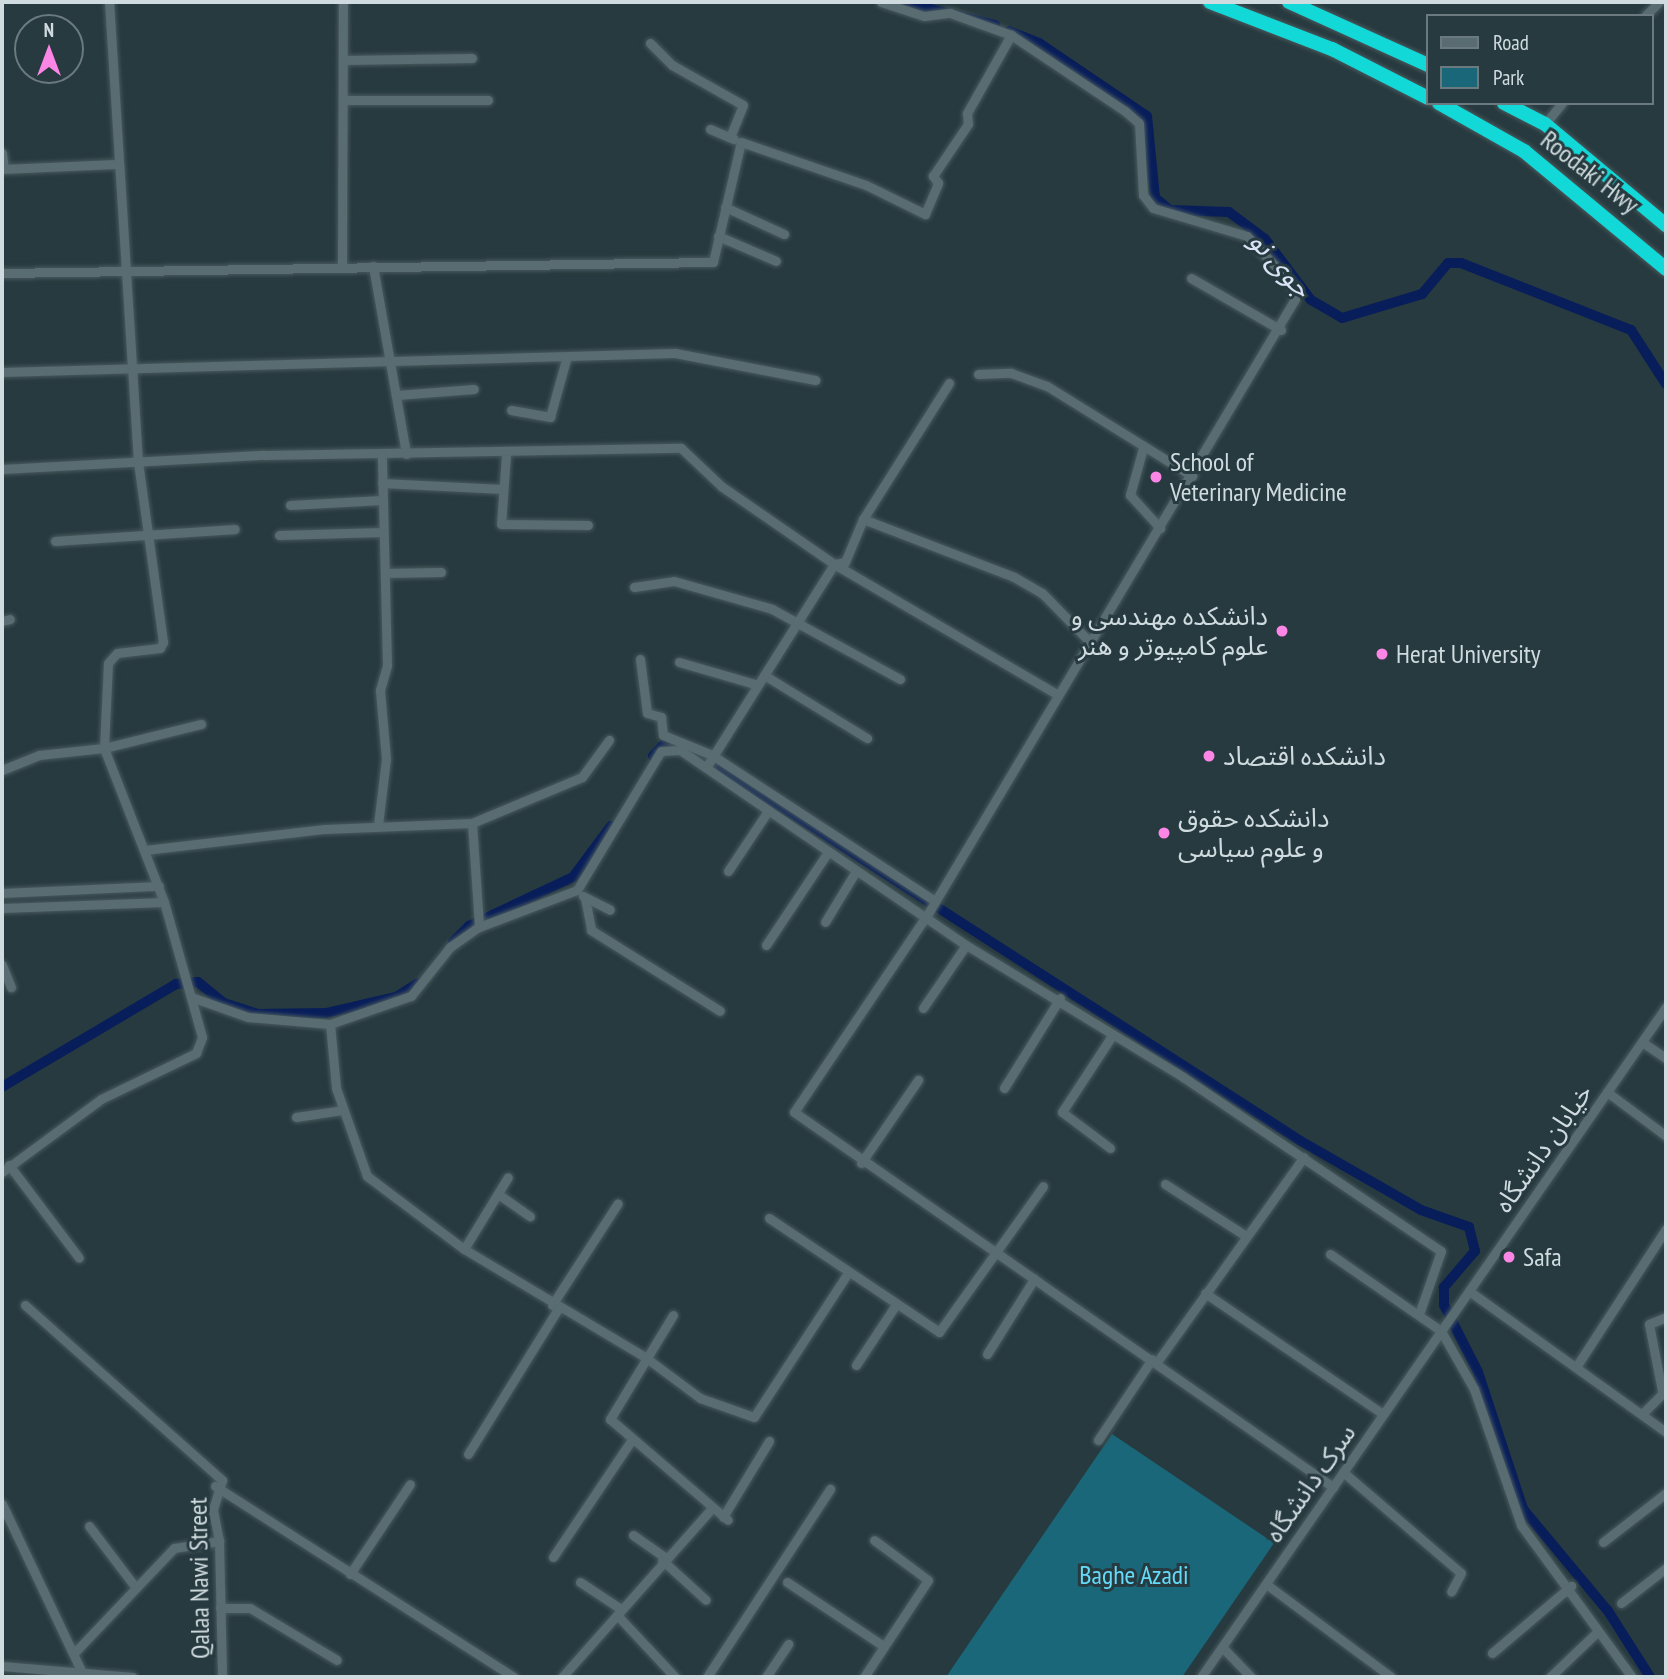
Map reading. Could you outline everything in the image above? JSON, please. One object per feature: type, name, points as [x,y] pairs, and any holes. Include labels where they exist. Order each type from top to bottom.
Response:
[{"type":"highway","points":[[1210,2],[1320,44],[1426,97]]},
{"type":"highway","points":[[1289,2],[1426,64]]},
{"type":"highway","name":"Roodaki Hwy","points":[[1443,105],[1524,150],[1666,269]]},
{"type":"highway","name":"Roodaki Hwy","points":[[1508,105],[1545,124],[1666,225]]},
{"type":"street","points":[[79,1258],[6,1168],[100,1099],[196,1053],[202,1037],[192,987],[159,886],[104,748],[108,663],[117,653],[163,646],[138,462],[122,270],[109,2]]},
{"type":"street","points":[[342,267],[347,100],[343,2]]},
{"type":"street","points":[[881,2],[924,16],[950,13],[1011,35],[1139,122],[1143,195],[1153,208],[1225,228],[1264,250],[1293,285],[1295,299],[1281,330],[928,914],[795,1102],[801,1121],[1154,1361],[1333,1487]]},
{"type":"street","points":[[710,130],[866,185],[925,214],[938,183],[933,176],[968,124],[967,113],[1011,35]]},
{"type":"street","points":[[650,43],[672,65],[743,105],[730,137]]},
{"type":"street","points":[[345,60],[471,58]]},
{"type":"street","points":[[347,100],[488,100]]},
{"type":"street","points":[[1545,124],[1560,105]]},
{"type":"street","points":[[3,273],[713,262],[741,142]]},
{"type":"street","points":[[2,153],[3,169],[116,164]]},
{"type":"street","points":[[725,207],[784,234]]},
{"type":"street","points":[[718,236],[776,261]]},
{"type":"street","points":[[373,267],[392,359],[406,454]]},
{"type":"street","points":[[1191,278],[1281,330]]},
{"type":"street","points":[[2,372],[675,353],[815,380]]},
{"type":"street","points":[[511,410],[550,417],[567,356]]},
{"type":"street","points":[[978,374],[1011,373],[1046,386],[1192,476]]},
{"type":"street","points":[[709,761],[834,564],[845,562],[863,519],[949,383]]},
{"type":"street","points":[[397,395],[474,388]]},
{"type":"street","points":[[2,469],[138,462],[406,454],[506,455],[681,448],[721,486],[834,564],[1058,695]]},
{"type":"street","points":[[1143,448],[1130,495],[1160,527]]},
{"type":"street","points":[[378,825],[386,759],[380,690],[387,665],[382,455]]},
{"type":"street","points":[[506,455],[501,524],[588,525]]},
{"type":"street","points":[[382,483],[503,489]]},
{"type":"street","points":[[290,505],[382,500]]},
{"type":"street","points":[[863,519],[1014,577],[1042,593],[1090,642]]},
{"type":"street","points":[[55,541],[150,538],[235,529]]},
{"type":"street","points":[[279,535],[382,532]]},
{"type":"street","points":[[385,573],[441,572]]},
{"type":"street","points":[[634,587],[677,582],[799,621],[900,679]]},
{"type":"street","points":[[640,659],[647,715],[661,717],[663,735],[936,901]]},
{"type":"street","points":[[679,662],[758,685]]},
{"type":"street","points":[[764,675],[867,738]]},
{"type":"street","points":[[2,770],[39,755],[104,748],[201,724]]},
{"type":"street","points":[[145,850],[378,825],[471,823],[582,777],[609,740]]},
{"type":"street","points":[[194,998],[248,1017],[330,1024],[411,996],[450,947],[479,923],[577,890],[661,751],[680,750],[709,761],[768,811],[856,871],[928,914],[966,945],[1059,998],[1304,1157],[1441,1251],[1419,1314]]},
{"type":"street","points":[[728,871],[768,811]]},
{"type":"street","points":[[471,823],[479,923]]},
{"type":"street","points":[[766,945],[828,852]]},
{"type":"street","points":[[825,922],[856,871]]},
{"type":"street","points":[[2,893],[159,886]]},
{"type":"street","points":[[577,890],[585,898],[610,910]]},
{"type":"street","points":[[585,898],[591,930],[720,1011]]},
{"type":"street","points":[[2,908],[164,902]]},
{"type":"street","points":[[923,1008],[966,945]]},
{"type":"street","points":[[2,965],[10,986]]},
{"type":"street","points":[[1004,1088],[1059,998]]},
{"type":"street","name":"خیابان دانشگاه","points":[[1455,1313],[1666,1007]]},
{"type":"street","points":[[330,1024],[343,1110],[367,1176],[464,1250],[555,1307],[645,1357],[700,1398],[754,1417],[848,1273]]},
{"type":"street","points":[[1110,1148],[1062,1112],[1113,1034]]},
{"type":"street","points":[[1642,1042],[1666,1058]]},
{"type":"street","points":[[861,1163],[918,1080]]},
{"type":"street","points":[[1608,1092],[1666,1136]]},
{"type":"street","points":[[296,1118],[343,1110]]},
{"type":"street","points":[[1098,1440],[1304,1157]]},
{"type":"street","points":[[464,1250],[508,1178]]},
{"type":"street","points":[[1165,1184],[1246,1236]]},
{"type":"street","points":[[769,1217],[895,1306],[939,1332],[1043,1186]]},
{"type":"street","points":[[499,1194],[530,1216]]},
{"type":"street","points":[[468,1454],[618,1203]]},
{"type":"street","points":[[1576,1367],[1665,1235]]},
{"type":"street","points":[[1330,1254],[1419,1314],[1444,1327],[1474,1389],[1521,1525],[1571,1586],[1596,1633],[1632,1677]]},
{"type":"street","points":[[987,1354],[1034,1279]]},
{"type":"street","points":[[1469,1291],[1666,1432]]},
{"type":"street","points":[[1205,1293],[1383,1414]]},
{"type":"street","points":[[25,1305],[219,1483],[350,1574],[514,1677]]},
{"type":"street","points":[[856,1365],[895,1306]]},
{"type":"street","name":"سرک دانشگاه","points":[[1201,1677],[1455,1313]]},
{"type":"street","points":[[673,1315],[645,1357],[610,1419],[631,1441],[726,1518],[769,1441]]},
{"type":"street","points":[[1642,1414],[1664,1391],[1649,1324],[1666,1317]]},
{"type":"street","points":[[553,1557],[631,1441]]},
{"type":"street","points":[[1343,1472],[1461,1573],[1451,1592]]},
{"type":"street","name":"Qalaa Nawi Street","points":[[219,1483],[222,1677]]},
{"type":"street","points":[[350,1574],[410,1484]]},
{"type":"street","points":[[707,1677],[830,1489]]},
{"type":"street","points":[[1603,1542],[1666,1493]]},
{"type":"street","points":[[2,1504],[76,1651],[81,1670]]},
{"type":"street","points":[[562,1677],[663,1558],[712,1508]]},
{"type":"street","points":[[89,1526],[133,1584]]},
{"type":"street","points":[[633,1535],[663,1558],[706,1600]]},
{"type":"street","points":[[864,1677],[882,1645],[928,1580],[874,1540]]},
{"type":"street","points":[[76,1651],[133,1584],[182,1544],[219,1541]]},
{"type":"street","points":[[1621,1603],[1664,1573]]},
{"type":"street","points":[[787,1582],[882,1645]]},
{"type":"street","points":[[580,1583],[619,1612],[675,1677]]},
{"type":"street","points":[[1266,1584],[1391,1677]]},
{"type":"street","points":[[1492,1653],[1571,1586]]},
{"type":"street","points":[[220,1608],[250,1608],[337,1660]]},
{"type":"street","points":[[1550,1677],[1596,1633]]},
{"type":"street","points":[[766,1677],[788,1644]]},
{"type":"street","points":[[1222,1647],[1251,1677]]},
{"type":"street","points":[[2,1666],[81,1670],[133,1677]]},
{"type":"green space","name":"Baghe Azadi","points":[[1112,1434],[1274,1543],[1182,1677],[946,1677]]},
{"type":"waterway","name":"جوی نو","points":[[903,2],[995,25]]},
{"type":"waterway","name":"جوی نو","points":[[1009,31],[1039,43],[1147,116],[1155,198],[1170,210],[1229,212],[1265,239],[1311,300],[1342,318],[1422,294],[1448,263],[1461,263],[1631,330],[1666,384]]},
{"type":"waterway","points":[[653,756],[666,742],[680,743]]},
{"type":"waterway","points":[[693,750],[1299,1140],[1421,1210],[1469,1227],[1475,1251],[1444,1287],[1444,1305],[1478,1372],[1523,1509],[1608,1611],[1650,1677]]},
{"type":"waterway","points":[[453,942],[469,926],[573,877],[611,826]]},
{"type":"waterway","points":[[2,1087],[176,984],[198,982],[224,1003],[257,1014],[326,1013],[396,997],[418,983]]},
{"type":"place","name":"School of Veterinary Medicine","points":[[1156,477]]},
{"type":"place","name":"دانشکده مهندسی و علوم کامپیوتر و هنر","points":[[1282,631]]},
{"type":"place","name":"Herat University","points":[[1382,654]]},
{"type":"place","name":"دانشکده اقتصاد","points":[[1209,756]]},
{"type":"place","name":"دانشکده حقوق و علوم سیاسی","points":[[1164,833]]},
{"type":"place","name":"Safa","points":[[1509,1257]]}]
